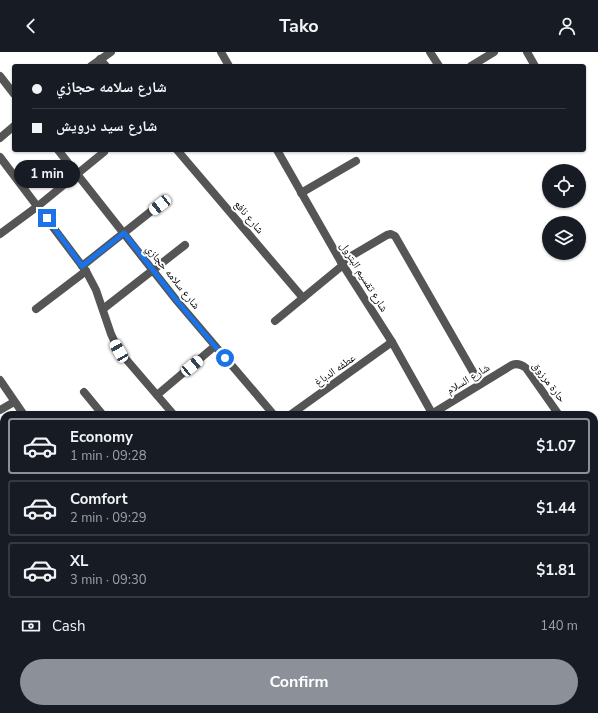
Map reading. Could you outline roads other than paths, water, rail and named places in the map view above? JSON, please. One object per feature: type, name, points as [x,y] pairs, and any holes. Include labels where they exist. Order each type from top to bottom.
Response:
[{"type":"street","points":[[94,64],[111,52]]},
{"type":"street","points":[[221,52],[228,64]]},
{"type":"street","points":[[430,52],[438,64]]},
{"type":"street","points":[[474,64],[494,52]]},
{"type":"street","points":[[528,52],[534,64]]},
{"type":"street","points":[[100,59],[104,64]]},
{"type":"street","points":[[0,76],[12,91]]},
{"type":"street","points":[[0,138],[12,128]]},
{"type":"street","name":"شارع سلامه حجازي","points":[[60,152],[153,270],[271,411]]},
{"type":"street","points":[[0,234],[38,206],[104,152]]},
{"type":"street","name":"شارع نافع","points":[[179,152],[303,298]]},
{"type":"street","name":"شارع تقسيم البترول","points":[[278,152],[342,264],[392,342],[430,411]]},
{"type":"street","points":[[0,157],[84,269],[96,290],[111,334],[119,351],[170,411]]},
{"type":"street","points":[[301,193],[356,161]]},
{"type":"street","points":[[36,309],[124,233],[160,205]]},
{"type":"street","points":[[275,321],[342,264],[387,235],[391,234],[395,236],[480,384]]},
{"type":"street","points":[[103,309],[185,245]]},
{"type":"street","name":"عطفه الدباغ","points":[[296,411],[392,342]]},
{"type":"street","points":[[157,395],[215,346]]},
{"type":"street","name":"شارع السلام","points":[[437,411],[512,365],[519,364]]},
{"type":"street","name":"حارة مرزوق","points":[[519,364],[526,368],[556,411]]},
{"type":"street","points":[[0,380],[21,411]]},
{"type":"street","points":[[84,392],[100,411]]},
{"type":"street","points":[[0,410],[14,402]]}]
